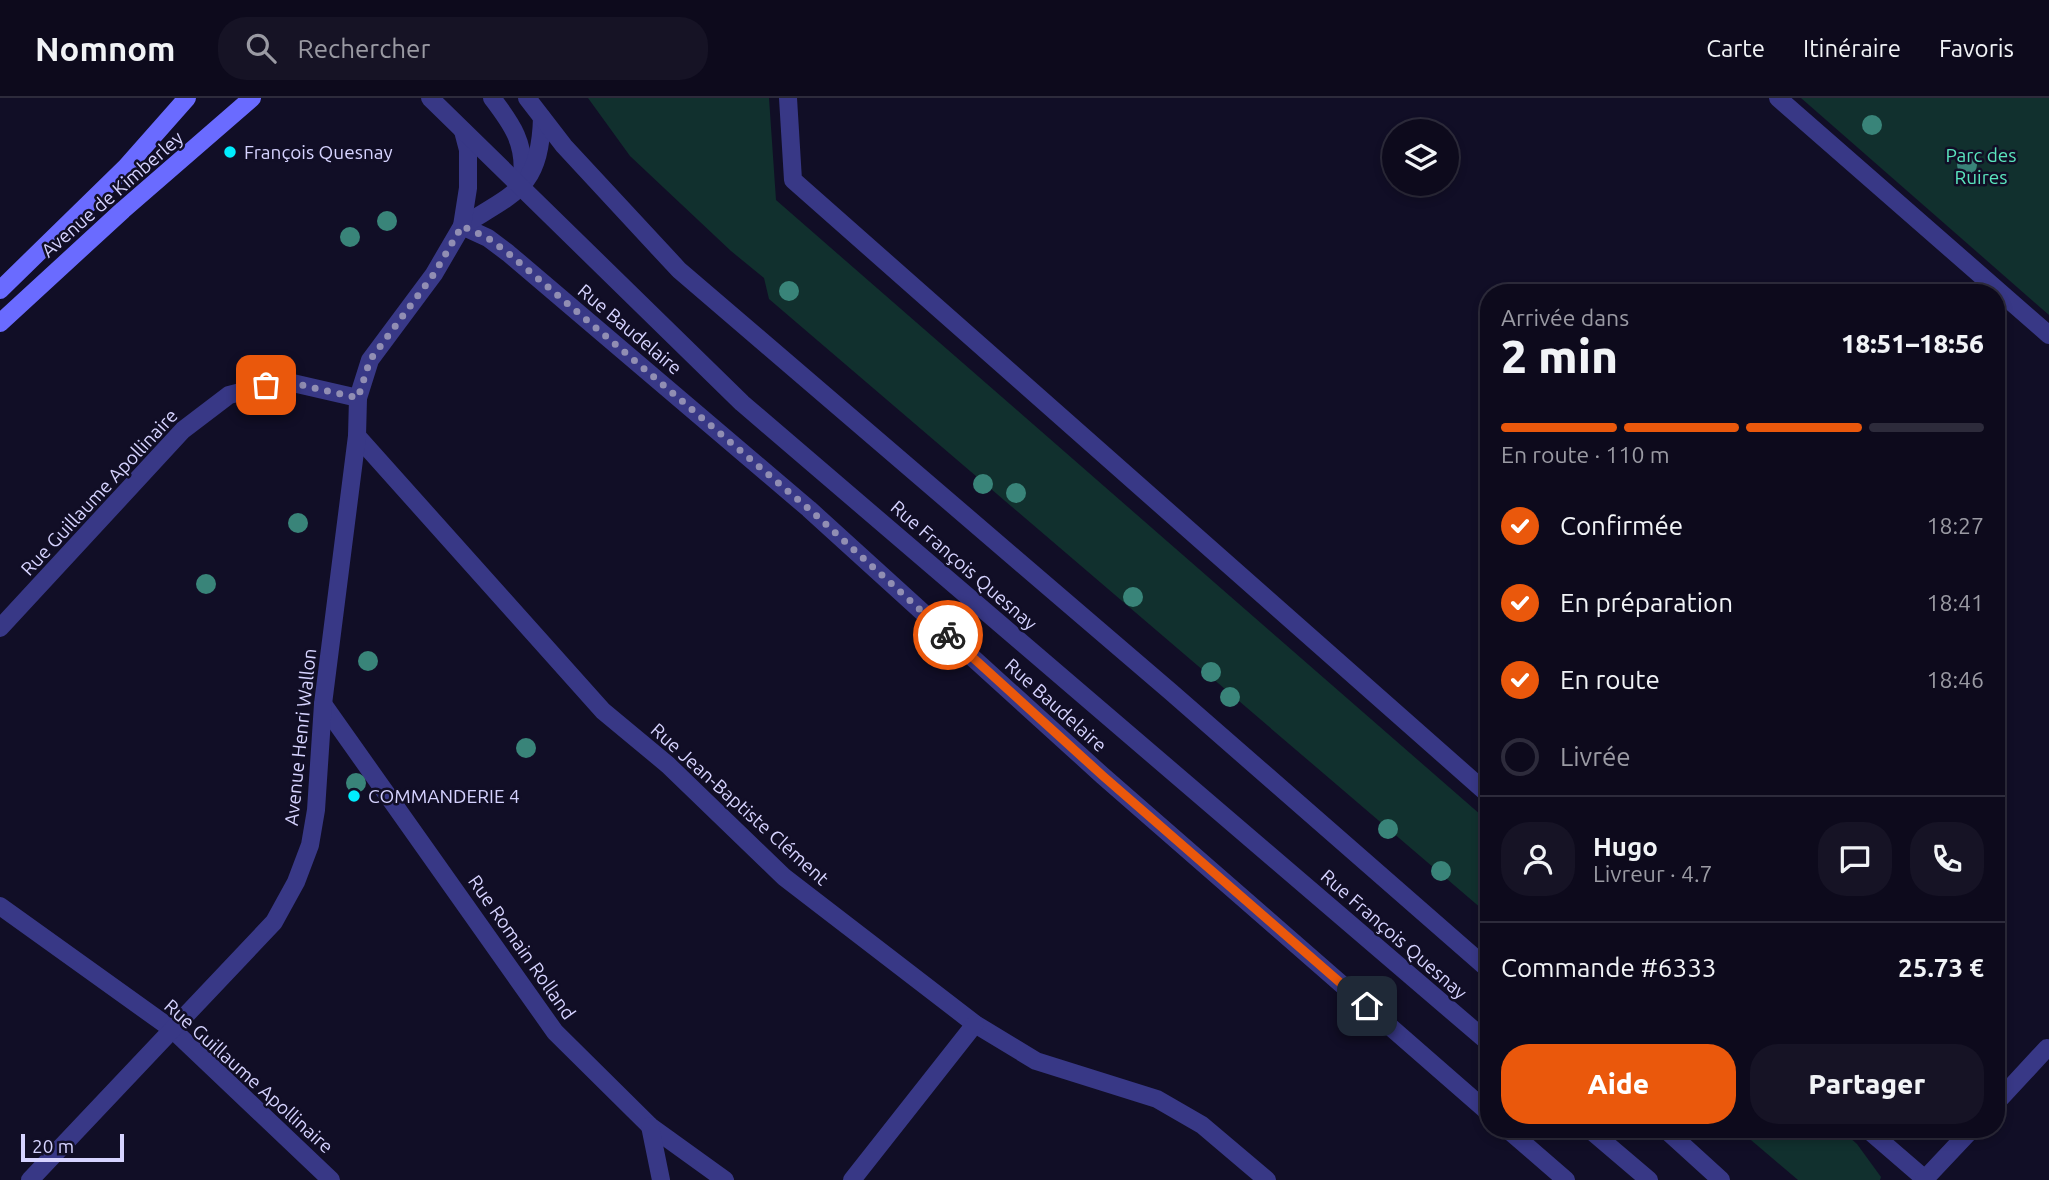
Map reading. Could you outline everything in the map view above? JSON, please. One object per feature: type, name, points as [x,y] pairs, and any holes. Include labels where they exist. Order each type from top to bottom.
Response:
[{"type":"main road","name":"Avenue de Kimberley","points":[[0,290],[126,167],[187,98]]},
{"type":"main road","name":"Avenue de Kimberley","points":[[0,323],[123,210],[252,98]]},
{"type":"street","name":"Rue François Quesnay","points":[[430,98],[742,403],[1480,1035]]},
{"type":"street","points":[[492,98],[513,126],[524,160],[521,189]]},
{"type":"street","name":"Rue François Quesnay","points":[[527,98],[564,146],[679,270],[1171,692],[1480,962]]},
{"type":"street","points":[[788,98],[793,180],[1480,787]]},
{"type":"street","points":[[1778,98],[1991,284]]},
{"type":"street","points":[[521,189],[533,171],[542,118]]},
{"type":"street","name":"Avenue Henri Wallon","points":[[30,1180],[274,922],[296,882],[310,845],[316,810],[323,704],[357,436],[358,398],[370,360],[434,274],[462,226],[468,188],[468,150],[463,131]]},
{"type":"street","name":"Avenue Henri Wallon","points":[[462,226],[521,189]]},
{"type":"street","name":"Rue Baudelaire","points":[[462,226],[488,238],[508,253],[809,509],[1103,776],[1480,1105]]},
{"type":"street","points":[[2005,297],[2049,335]]},
{"type":"street","name":"Rue Guillaume Apollinaire","points":[[0,628],[183,430],[229,395],[284,381],[358,398]]},
{"type":"street","name":"Rue Jean-Baptiste Clément","points":[[357,436],[603,711],[668,765],[784,877],[975,1024],[1036,1061],[1157,1099],[1202,1125],[1267,1180]]},
{"type":"street","name":"Rue Romain Rolland","points":[[323,704],[555,1032],[650,1126],[725,1180]]},
{"type":"street","name":"Rue Guillaume Apollinaire","points":[[0,906],[173,1030],[331,1180]]},
{"type":"street","points":[[852,1180],[975,1024]]},
{"type":"street","points":[[2005,1093],[2047,1048]]},
{"type":"street","points":[[650,1126],[661,1180]]},
{"type":"street","points":[[1517,1138],[1566,1180]]},
{"type":"street","points":[[1600,1138],[1649,1180]]},
{"type":"street","points":[[1675,1138],[1721,1180]]},
{"type":"street","points":[[1877,1138],[1924,1180],[1964,1138]]},
{"type":"green space","points":[[588,98],[769,98],[776,200],[1480,814],[1480,907],[769,299],[764,278],[731,251],[630,156]]},
{"type":"green space","name":"Parc des Ruires","points":[[1801,98],[2049,98],[2049,315]]},
{"type":"green space","points":[[1749,1138],[1850,1138],[1881,1177],[1880,1180],[1798,1180]]},
{"type":"way so far","points":[[266,385],[284,381],[358,398],[370,360],[434,274],[462,226],[488,238],[508,253],[809,509],[948,635]]},
{"type":"place","name":"François Quesnay","points":[[230,152]]},
{"type":"place","name":"COMMANDERIE 4","points":[[354,796]]},
{"type":"route","points":[[948,635],[1103,776],[1367,1006]]}]
